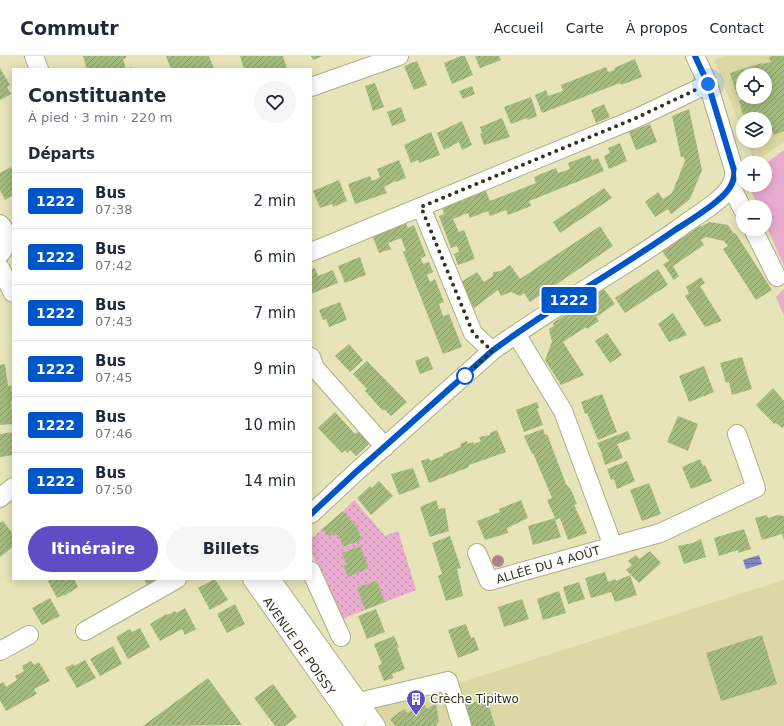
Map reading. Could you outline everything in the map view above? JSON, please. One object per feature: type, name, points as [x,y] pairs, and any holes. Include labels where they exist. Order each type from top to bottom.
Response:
[{"type":"street","points":[[34,56],[39,68]]},
{"type":"street","points":[[312,87],[399,56]]},
{"type":"street","points":[[695,56],[708,84],[734,170],[732,184],[739,200]]},
{"type":"street","points":[[312,252],[636,118],[708,84]]},
{"type":"street","points":[[312,513],[492,351],[659,242],[718,200],[732,184]]},
{"type":"street","points":[[421,207],[473,333],[492,351]]},
{"type":"street","points":[[0,254],[6,244],[6,229]]},
{"type":"street","points":[[756,236],[777,277]]},
{"type":"street","points":[[0,268],[12,291]]},
{"type":"street","points":[[516,334],[563,411],[613,546],[660,533],[756,488],[737,434]]},
{"type":"street","points":[[312,360],[315,368],[385,447]]},
{"type":"street","points":[[0,498],[12,488]]},
{"type":"street","name":"ALLÉE DU 4 AOÛT","points":[[477,553],[489,581],[613,546]]},
{"type":"street","points":[[312,573],[341,637]]},
{"type":"street","points":[[85,631],[175,580]]},
{"type":"street","name":"AVENUE DE POISSY","points":[[253,580],[357,711]]},
{"type":"street","name":"AVENUE DE POISSY","points":[[272,580],[310,634],[357,711]]},
{"type":"street","points":[[0,652],[29,635]]},
{"type":"street","points":[[357,711],[448,682],[462,726]]},
{"type":"street","points":[[357,711],[376,726]]},
{"type":"shaded area","points":[[724,56],[784,56],[784,142],[764,156],[752,156],[749,148],[772,148],[772,112],[736,112],[736,115],[714,60]]},
{"type":"shaded area","points":[[784,150],[784,266],[771,236],[772,200],[755,200],[752,192],[772,192],[772,159]]},
{"type":"shaded area","points":[[784,289],[784,316],[776,297]]},
{"type":"shaded area","points":[[354,500],[385,536],[398,531],[416,590],[385,602],[377,580],[357,588],[365,610],[339,620],[312,553],[312,538],[322,529],[329,537],[334,532],[340,538],[344,547],[362,540],[357,527],[343,511]],"holes":[[[359,546],[369,568],[348,576],[343,565],[347,564],[343,553]]]},
{"type":"shaded area","points":[[759,555],[762,564],[746,569],[743,560]]},
{"type":"shaded area","points":[[784,580],[784,726],[385,726],[375,711],[376,706],[440,689]]},
{"type":"building","points":[[83,56],[126,56],[126,58],[123,59],[126,68],[87,68]]},
{"type":"building","points":[[166,56],[209,56],[214,68],[171,68]]},
{"type":"building","points":[[240,56],[283,56],[287,68],[244,68]]},
{"type":"building","points":[[311,56],[323,56],[313,60]]},
{"type":"building","points":[[461,56],[465,56],[473,75],[452,84],[444,63]]},
{"type":"building","points":[[475,56],[499,56],[501,60],[480,68]]},
{"type":"building","points":[[784,56],[784,131],[774,135],[772,130],[772,112],[742,112],[740,104],[772,104],[772,68],[746,68],[771,62],[769,57]]},
{"type":"building","points":[[635,59],[642,77],[621,85],[620,83],[542,113],[535,95],[546,90],[548,96],[563,91],[561,85],[606,67],[608,72],[615,70],[614,68]]},
{"type":"building","points":[[417,61],[427,85],[414,90],[404,66]]},
{"type":"building","points":[[0,68],[10,85],[7,87],[11,94],[0,100]]},
{"type":"building","points":[[736,71],[736,92],[730,73]]},
{"type":"building","points":[[375,83],[384,107],[373,111],[365,86]]},
{"type":"building","points":[[472,86],[475,94],[463,99],[459,91]]},
{"type":"building","points":[[531,97],[537,116],[511,124],[504,107]]},
{"type":"building","points":[[604,104],[610,117],[596,123],[591,110]]},
{"type":"building","points":[[401,107],[406,121],[392,126],[387,112]]},
{"type":"building","points":[[689,109],[702,170],[690,199],[671,214],[668,209],[655,217],[645,202],[658,192],[663,199],[672,193],[685,161],[684,157],[681,157],[672,116]]},
{"type":"building","points":[[502,118],[510,137],[484,145],[480,134],[482,133],[480,127]]},
{"type":"building","points":[[462,121],[472,145],[462,150],[459,142],[444,150],[437,133]]},
{"type":"building","points":[[650,124],[657,142],[636,150],[629,132]]},
{"type":"building","points":[[431,132],[440,155],[419,163],[418,160],[411,163],[404,145]]},
{"type":"building","points":[[620,143],[627,161],[609,169],[604,156],[610,153],[608,148]]},
{"type":"building","points":[[590,155],[592,160],[598,158],[604,171],[529,201],[531,206],[508,215],[506,210],[490,216],[488,211],[470,218],[468,213],[453,219],[459,232],[464,230],[475,259],[458,265],[454,254],[459,252],[457,246],[451,248],[439,216],[444,214],[442,207],[485,189],[490,201],[536,183],[534,177],[556,168],[558,173],[570,169],[568,163]]},
{"type":"building","points":[[399,160],[406,178],[396,182],[395,181],[384,187],[387,193],[355,204],[348,184],[370,176],[372,181],[380,177],[377,169]]},
{"type":"building","points":[[11,167],[12,169],[12,196],[5,200],[0,190],[0,173]]},
{"type":"building","points":[[339,180],[347,201],[333,207],[332,204],[320,208],[313,191]]},
{"type":"building","points":[[604,188],[612,198],[560,233],[553,222]]},
{"type":"building","points":[[405,221],[408,228],[414,225],[426,256],[421,258],[423,264],[429,262],[433,272],[427,275],[430,282],[435,279],[444,302],[439,304],[443,316],[449,314],[462,347],[443,354],[403,252],[406,251],[401,238],[388,243],[391,249],[379,253],[372,235]]},
{"type":"building","points":[[710,222],[728,225],[733,233],[736,234],[772,290],[756,300],[723,249],[728,246],[724,241],[706,237],[701,240],[704,245],[673,266],[679,276],[674,280],[663,264],[669,261],[662,251]]},
{"type":"building","points":[[600,226],[613,246],[530,302],[524,293],[520,296],[511,292],[501,296],[498,290],[474,308],[458,284],[477,272],[484,282],[493,276],[493,272],[501,271],[510,265],[520,279]]},
{"type":"building","points":[[360,257],[366,275],[345,283],[338,266]]},
{"type":"building","points":[[315,268],[318,276],[333,270],[338,283],[312,294],[312,269]]},
{"type":"building","points":[[658,269],[668,285],[625,313],[615,298]]},
{"type":"building","points":[[701,277],[705,283],[700,286],[722,321],[705,327],[685,296],[689,293],[686,287]]},
{"type":"building","points":[[604,289],[615,304],[596,317],[599,321],[587,329],[586,327],[563,342],[584,375],[561,385],[545,360],[552,342],[549,329],[554,326],[553,323]]},
{"type":"building","points":[[340,302],[347,320],[329,327],[326,319],[323,320],[319,310]]},
{"type":"building","points":[[673,313],[687,335],[669,342],[658,324]]},
{"type":"building","points":[[607,333],[622,355],[610,363],[595,341]]},
{"type":"building","points":[[349,344],[363,360],[350,372],[335,356]]},
{"type":"building","points":[[428,356],[433,369],[420,374],[415,361]]},
{"type":"building","points":[[742,357],[752,389],[732,395],[729,382],[726,383],[720,363]]},
{"type":"building","points":[[367,361],[407,402],[391,416],[384,409],[383,411],[365,391],[367,389],[353,374]]},
{"type":"building","points":[[5,364],[8,386],[11,385],[12,424],[0,425],[0,365]]},
{"type":"building","points":[[704,366],[714,392],[689,402],[679,376]]},
{"type":"building","points":[[773,388],[784,401],[784,426],[782,428],[776,423],[774,424],[756,405]]},
{"type":"building","points":[[602,394],[617,432],[598,440],[587,413],[585,414],[581,402]]},
{"type":"building","points":[[537,402],[539,408],[537,409],[543,425],[524,432],[516,410]]},
{"type":"building","points":[[335,412],[355,434],[359,431],[370,443],[356,456],[350,450],[347,453],[345,450],[342,453],[318,428]]},
{"type":"building","points":[[678,416],[698,424],[688,451],[667,442]]},
{"type":"building","points":[[543,429],[545,435],[547,434],[566,484],[571,490],[577,504],[574,505],[587,533],[568,540],[560,518],[555,520],[561,537],[533,545],[528,526],[555,518],[547,500],[552,498],[533,453],[532,454],[524,436]]},
{"type":"building","points":[[497,430],[506,452],[469,465],[469,467],[429,483],[421,461],[429,458],[430,461],[443,456],[443,454],[461,447],[460,444],[467,441],[468,444],[473,442],[474,444],[481,441],[479,437],[490,435],[490,433]]},
{"type":"building","points":[[628,431],[631,439],[617,444],[623,458],[605,465],[603,455],[597,443]]},
{"type":"building","points":[[12,432],[12,455],[0,457],[0,434]]},
{"type":"building","points":[[700,459],[703,466],[705,465],[712,481],[691,489],[682,467]]},
{"type":"building","points":[[627,461],[635,481],[617,489],[614,479],[611,480],[607,469]]},
{"type":"building","points":[[413,468],[420,487],[399,495],[391,474]]},
{"type":"building","points":[[379,481],[393,496],[371,515],[357,498],[370,486],[372,488]]},
{"type":"building","points":[[649,483],[661,514],[642,521],[630,490]]},
{"type":"building","points":[[436,500],[439,509],[445,508],[449,531],[430,537],[420,507]]},
{"type":"building","points":[[521,500],[528,518],[507,528],[508,533],[485,540],[477,521],[500,512],[499,509]]},
{"type":"building","points":[[343,511],[357,527],[362,540],[343,547],[340,538],[334,532],[329,537],[322,529]]},
{"type":"building","points":[[767,515],[768,518],[778,515],[784,516],[784,540],[782,534],[762,540],[755,518]]},
{"type":"building","points":[[3,521],[12,533],[12,548],[0,557],[0,523]]},
{"type":"building","points":[[744,529],[751,549],[738,553],[738,550],[719,556],[714,538]]},
{"type":"building","points":[[450,536],[461,568],[457,569],[463,596],[446,601],[438,576],[442,574],[432,543]]},
{"type":"building","points":[[701,539],[706,557],[684,564],[678,546],[693,543]]},
{"type":"building","points":[[360,546],[369,568],[348,577],[343,565],[347,564],[342,553]]},
{"type":"building","points":[[650,551],[661,563],[639,583],[626,570],[632,565],[628,561],[636,555],[639,559]]},
{"type":"building","points":[[605,572],[608,582],[615,579],[616,581],[630,575],[637,595],[615,602],[611,592],[591,598],[585,578]]},
{"type":"building","points":[[74,580],[78,587],[64,596],[63,595],[57,598],[48,581]]},
{"type":"building","points":[[145,580],[158,580],[149,588]]},
{"type":"building","points":[[216,580],[228,600],[210,610],[198,588]]},
{"type":"building","points":[[377,580],[385,602],[365,610],[357,588]]},
{"type":"building","points":[[579,582],[585,599],[568,604],[563,587]]},
{"type":"building","points":[[559,591],[566,613],[543,620],[537,599]]},
{"type":"building","points":[[50,598],[60,616],[42,625],[32,608]]},
{"type":"building","points":[[522,599],[529,619],[504,627],[498,607]]},
{"type":"building","points":[[235,604],[245,624],[227,633],[217,614]]},
{"type":"building","points":[[185,608],[196,629],[185,635],[182,629],[160,641],[150,624],[166,614],[167,615],[175,611],[176,613]]},
{"type":"building","points":[[376,609],[385,632],[367,639],[358,616]]},
{"type":"building","points":[[466,624],[471,638],[474,637],[479,650],[458,658],[448,630]]},
{"type":"building","points":[[140,628],[150,647],[128,659],[116,637],[130,629],[132,632]]},
{"type":"building","points":[[762,635],[777,684],[721,701],[706,653]]},
{"type":"building","points":[[394,636],[399,647],[397,648],[405,669],[392,674],[393,678],[384,681],[378,666],[382,664],[374,644]]},
{"type":"building","points":[[113,646],[122,664],[100,676],[90,659]]},
{"type":"building","points":[[85,660],[96,678],[77,688],[65,668],[73,664],[74,666]]},
{"type":"building","points":[[31,661],[34,665],[39,662],[50,681],[34,689],[37,694],[6,711],[0,700],[0,684],[3,682],[6,687],[17,680],[15,676],[24,671],[22,666]]},
{"type":"building","points":[[208,678],[242,725],[143,726]]},
{"type":"building","points":[[273,684],[297,717],[285,726],[275,726],[254,698]]},
{"type":"building","points":[[487,699],[495,726],[466,726],[461,706]]},
{"type":"building","name":"Crèche Tipitwo","points":[[436,703],[439,721],[436,724],[437,726],[395,726],[390,719],[404,709],[407,713],[412,710],[414,712],[425,705],[427,709]]},
{"type":"bus line","name":"1222","points":[[312,513],[492,351],[659,242],[718,200],[731,186],[735,176],[734,170],[708,84],[695,56]]},
{"type":"place","name":"Crèche Tipitwo","points":[[416,716]]},
{"type":"route","points":[[465,376],[492,351],[473,333],[421,207],[636,118],[708,84]]}]
